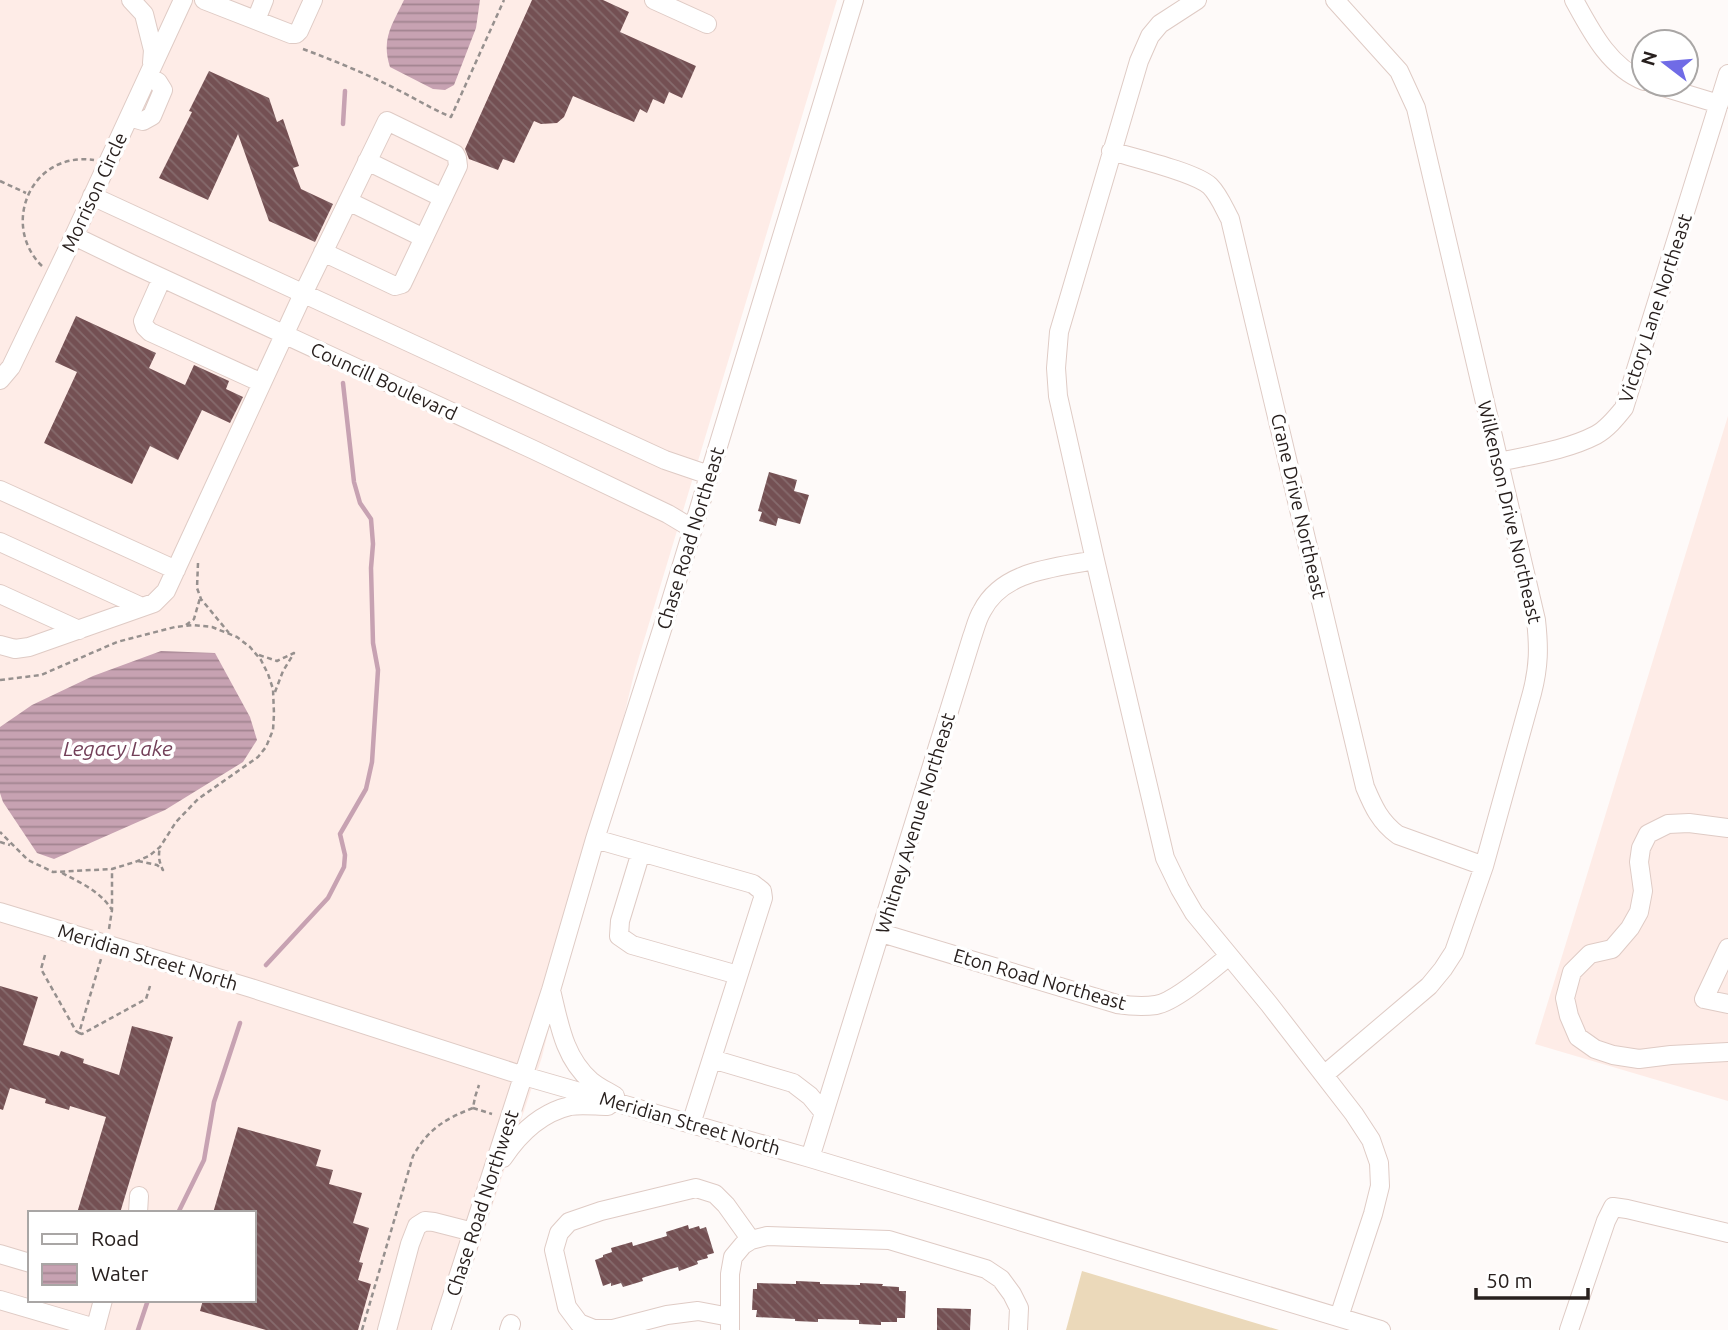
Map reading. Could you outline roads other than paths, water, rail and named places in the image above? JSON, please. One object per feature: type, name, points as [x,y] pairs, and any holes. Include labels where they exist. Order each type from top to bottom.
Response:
[{"type":"street","points":[[131,0],[144,14],[153,50],[150,71]]},
{"type":"street","points":[[256,20],[264,0]]},
{"type":"street","points":[[214,2],[296,34],[313,0]]},
{"type":"street","points":[[654,0],[707,24]]},
{"type":"street","name":"Chase Road Northeast","points":[[524,1076],[854,0]]},
{"type":"street","points":[[1197,0],[1160,24],[1150,36],[1139,61],[1059,332],[1056,368],[1058,396],[1166,858],[1194,913],[1354,1114],[1371,1140],[1379,1163],[1380,1186],[1373,1214],[1339,1317]]},
{"type":"street","name":"Wilkenson Drive Northeast","points":[[1324,1075],[1429,986],[1454,952],[1484,866],[1538,669],[1539,645],[1536,620],[1416,108],[1399,71],[1335,0]]},
{"type":"street","points":[[1573,0],[1607,53],[1630,73]]},
{"type":"street","points":[[144,14],[156,13],[181,4]]},
{"type":"street","name":"Morrison Circle","points":[[0,380],[11,367],[181,4]]},
{"type":"street","name":"Victory Lane Northeast","points":[[1499,462],[1555,449],[1598,434],[1624,408],[1728,74]]},
{"type":"street","points":[[1699,98],[1719,104]]},
{"type":"street","points":[[0,645],[23,649],[153,603],[166,591],[284,334],[323,252],[367,161],[387,121],[455,154],[458,166],[402,284],[395,286],[323,252]]},
{"type":"street","name":"Crane Drive Northeast","points":[[1111,151],[1190,175],[1209,185],[1230,219],[1364,787],[1375,811],[1387,827],[1398,835],[1484,866]]},
{"type":"street","points":[[367,161],[443,198]]},
{"type":"street","points":[[92,196],[665,460],[709,475]]},
{"type":"street","points":[[348,201],[424,238]]},
{"type":"street","name":"Councill Boulevard","points":[[74,236],[534,450],[693,529]]},
{"type":"street","points":[[162,278],[143,321],[145,327],[150,332],[262,383]]},
{"type":"street","points":[[0,490],[180,563]]},
{"type":"street","points":[[0,542],[142,607]]},
{"type":"street","name":"Whitney Avenue Northeast","points":[[810,1158],[982,610],[997,590],[1017,578],[1042,570],[1095,560]]},
{"type":"street","points":[[0,593],[79,630]]},
{"type":"street","points":[[1728,828],[1689,823],[1668,824],[1648,834],[1639,862],[1643,891],[1639,912],[1630,928],[1612,949],[1590,954],[1572,972],[1565,998],[1578,1037],[1595,1049],[1613,1055],[1640,1059],[1728,1052]]},
{"type":"street","points":[[595,839],[753,884],[762,891],[763,898],[691,1124]]},
{"type":"street","points":[[641,852],[620,921],[619,936],[632,945],[738,975]]},
{"type":"street","name":"Meridian Street North","points":[[0,912],[251,988],[524,1076],[810,1158],[1381,1330]]},
{"type":"street","name":"Eton Road Northeast","points":[[881,933],[1117,1004],[1132,1006],[1159,1005],[1195,983],[1229,956]]},
{"type":"street","points":[[1728,948],[1704,999],[1728,1004]]},
{"type":"street","points":[[551,990],[563,1041],[573,1062],[591,1081],[629,1106]]},
{"type":"street","points":[[712,1059],[793,1083],[810,1096],[824,1113]]},
{"type":"street","name":"Chase Road Northwest","points":[[441,1330],[524,1076]]},
{"type":"street","points":[[493,1173],[514,1140],[530,1125],[550,1114],[571,1106],[629,1106]]},
{"type":"street","points":[[751,1240],[715,1194],[696,1188],[601,1211],[569,1222],[559,1233],[554,1250],[567,1307],[579,1323],[594,1329],[613,1329],[667,1315],[698,1311],[730,1324],[730,1274],[733,1257],[751,1240],[767,1236],[889,1240],[986,1269],[1001,1279],[1012,1294],[1019,1308],[1018,1330]]},
{"type":"street","points":[[1569,1330],[1605,1221],[1613,1207],[1728,1233]]},
{"type":"street","points":[[387,1330],[410,1244],[418,1226],[425,1221],[473,1232]]},
{"type":"street","points":[[0,1254],[28,1262]]},
{"type":"street","points":[[0,1300],[95,1329],[102,1302]]},
{"type":"water","points":[[404,0],[480,0],[476,28],[454,85],[445,90],[433,89],[390,67],[387,40]]},
{"type":"water","name":"Legacy Lake","points":[[161,651],[215,653],[250,717],[257,740],[243,762],[165,810],[54,859],[37,853],[3,802],[0,793],[0,727],[32,705],[93,676]]},
{"type":"waterway","points":[[343,124],[345,91]]},
{"type":"waterway","points":[[266,965],[328,898],[344,867],[345,855],[340,834],[366,789],[372,762],[378,670],[373,643],[373,544],[371,519],[360,503],[354,482],[343,383]]},
{"type":"waterway","points":[[179,1211],[204,1160],[214,1102],[240,1023]]},
{"type":"waterway","points":[[138,1330],[147,1302]]}]
